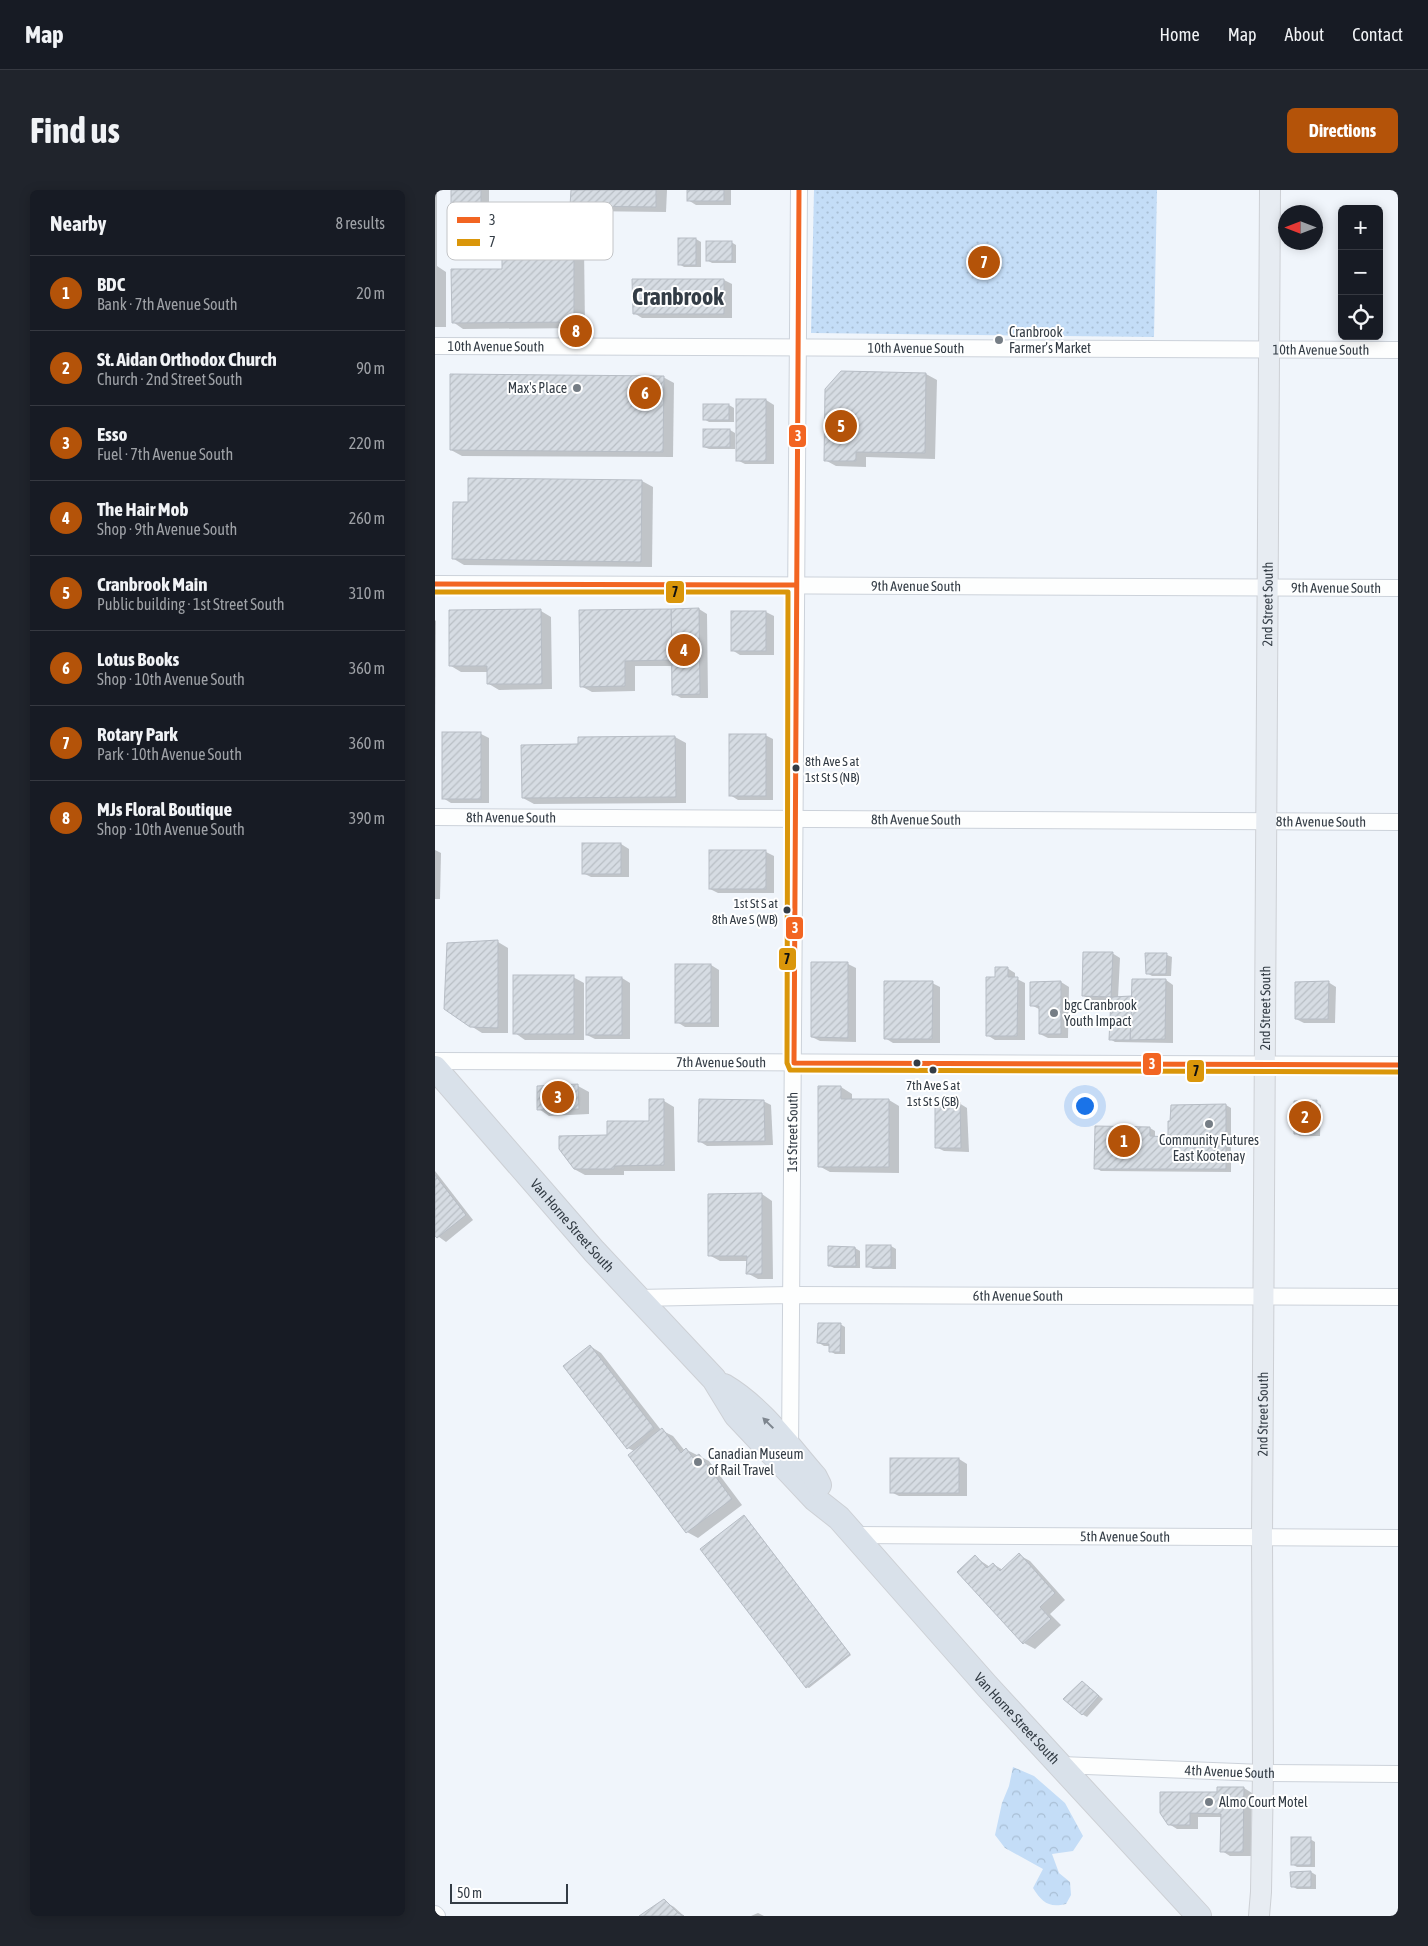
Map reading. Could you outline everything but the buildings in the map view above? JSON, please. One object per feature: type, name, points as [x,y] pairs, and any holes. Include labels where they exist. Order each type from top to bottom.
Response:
[{"type":"highway","name":"Van Horne Street South","points":[[435,1068],[542,1193],[637,1298],[714,1379],[737,1415],[815,1499],[846,1526],[981,1679],[1199,1916]]},
{"type":"highway","name":"Van Horne Street South","points":[[714,1379],[740,1396],[774,1429],[815,1477],[846,1526]]},
{"type":"main road","name":"2nd Street South","points":[[1259,1916],[1263,1773],[1263,1296],[1270,190]]},
{"type":"street","name":"1st Street South","points":[[789,1472],[791,1448],[799,190]]},
{"type":"street","name":"10th Avenue South","points":[[435,346],[1398,350]]},
{"type":"street","name":"9th Avenue South","points":[[435,584],[1398,588]]},
{"type":"street","name":"8th Avenue South","points":[[435,817],[1398,822]]},
{"type":"street","name":"7th Avenue South","points":[[435,1061],[1398,1066]]},
{"type":"street","name":"6th Avenue South","points":[[637,1298],[792,1295],[1398,1297]]},
{"type":"street","name":"5th Avenue South","points":[[846,1526],[1262,1537],[1398,1538]]},
{"type":"street","name":"4th Avenue South","points":[[1061,1765],[1263,1773],[1398,1774]]},
{"type":"green space","points":[[814,190],[1157,190],[1154,337],[811,333]]},
{"type":"green space","points":[[1013,1767],[1034,1776],[1065,1803],[1083,1836],[1073,1851],[1052,1854],[1059,1873],[1070,1882],[1071,1895],[1066,1904],[1055,1905],[1046,1903],[1039,1897],[1033,1888],[1043,1869],[1005,1848],[995,1835]]},
{"type":"transit line","name":"3","points":[[799,190],[794,1063],[1398,1065]]},
{"type":"transit line","name":"3","points":[[435,584],[796,585]]},
{"type":"transit line","name":"7","points":[[435,592],[788,592],[787,1063],[790,1070],[1398,1072]]},
{"type":"place","name":"Rotary Park","points":[[984,262]]},
{"type":"place","name":"MJs Floral Boutique","points":[[576,331]]},
{"type":"place","name":"Cranbrook Farmer’s Market","points":[[999,340]]},
{"type":"place","name":"Max's Place","points":[[577,388]]},
{"type":"place","name":"Lotus Books","points":[[645,393]]},
{"type":"place","name":"Cranbrook Main","points":[[841,426]]},
{"type":"place","name":"The Hair Mob","points":[[684,650]]},
{"type":"place","name":"8th Ave S at 1st St S (NB)","points":[[796,768]]},
{"type":"place","name":"1st St S at 8th Ave S (WB)","points":[[787,910]]},
{"type":"place","name":"bgc Cranbrook Youth Impact","points":[[1054,1013]]},
{"type":"place","name":"7th Ave S at 1st St S (SB)","points":[[933,1070]]},
{"type":"place","name":"Esso","points":[[558,1097]]},
{"type":"place","name":"St. Aidan Orthodox Church","points":[[1305,1117]]},
{"type":"place","name":"Community Futures East Kootenay","points":[[1209,1124]]},
{"type":"place","name":"BDC","points":[[1124,1141]]},
{"type":"place","name":"Canadian Museum of Rail Travel","points":[[698,1462]]},
{"type":"place","name":"Almo Court Motel","points":[[1209,1802]]},
{"type":"district","name":"Cranbrook","points":[[678,296]]}]
